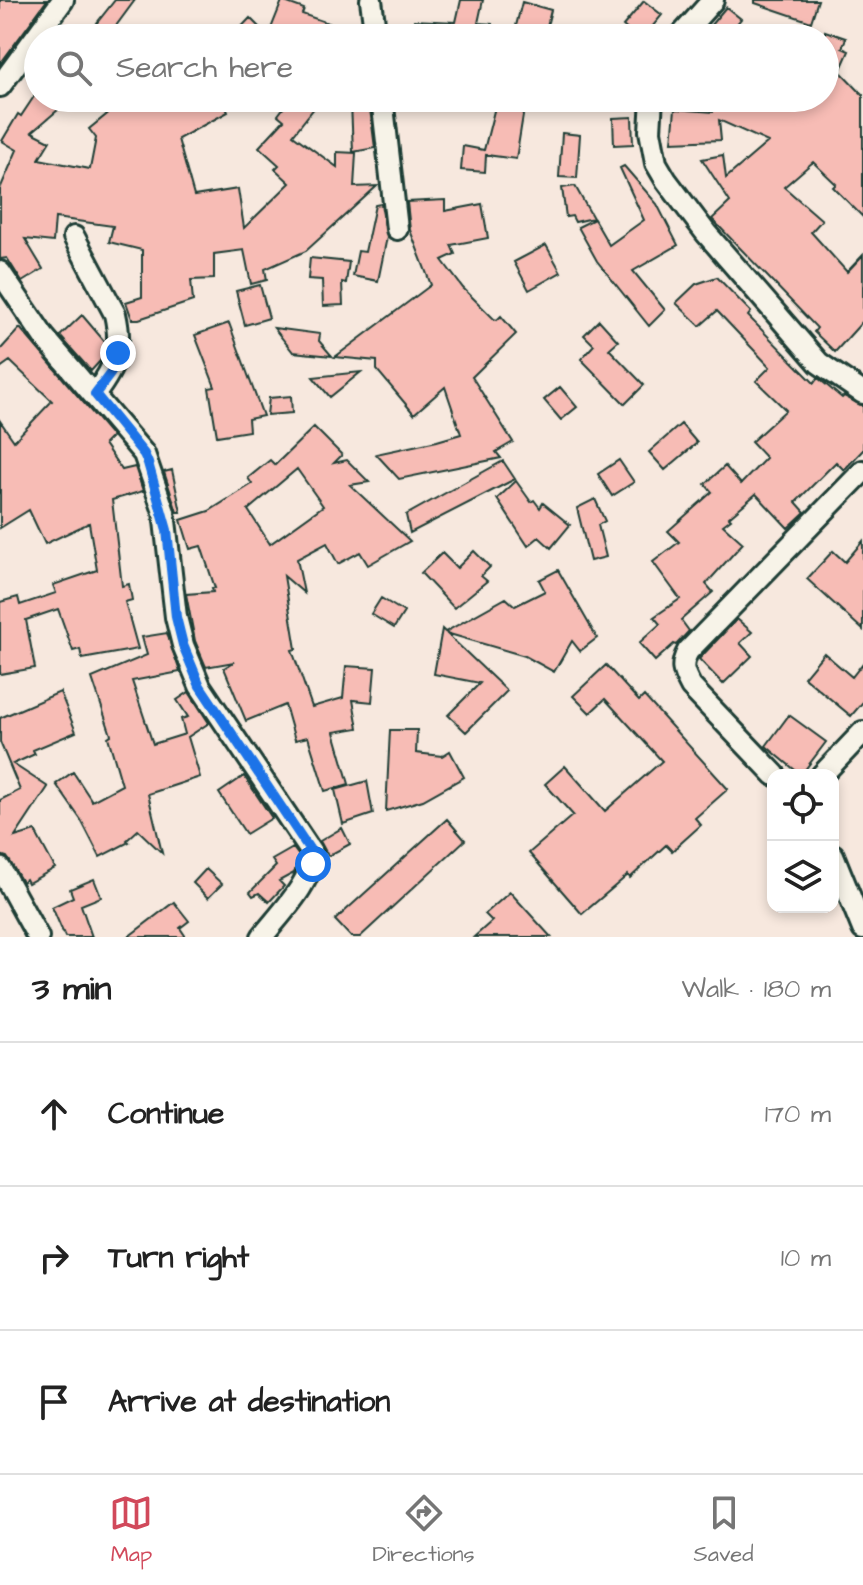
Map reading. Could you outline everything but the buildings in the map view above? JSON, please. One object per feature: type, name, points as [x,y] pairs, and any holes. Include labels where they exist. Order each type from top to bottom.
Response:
[{"type":"street","points":[[45,24],[63,0]]},
{"type":"street","points":[[371,0],[374,24]]},
{"type":"street","points":[[692,24],[713,0]]},
{"type":"street","points":[[0,86],[24,53]]},
{"type":"street","points":[[384,112],[397,229]]},
{"type":"street","points":[[651,112],[650,131],[656,163],[666,180],[706,233],[819,363],[863,393]]},
{"type":"street","points":[[74,237],[117,322],[118,353],[110,374],[95,394]]},
{"type":"street","points":[[0,272],[44,337],[144,454],[167,530],[176,617],[183,645],[200,686],[312,853],[313,864],[306,880],[262,937]]},
{"type":"street","points":[[769,769],[691,687],[683,673],[682,663],[688,651],[863,471]]},
{"type":"street","points":[[828,769],[863,732]]},
{"type":"street","points":[[0,868],[38,937]]},
{"type":"street","points":[[839,870],[863,929]]},
{"type":"route","points":[[118,353],[110,374],[95,394],[148,463],[164,512],[176,617],[183,645],[200,686],[312,853],[313,864]]}]
